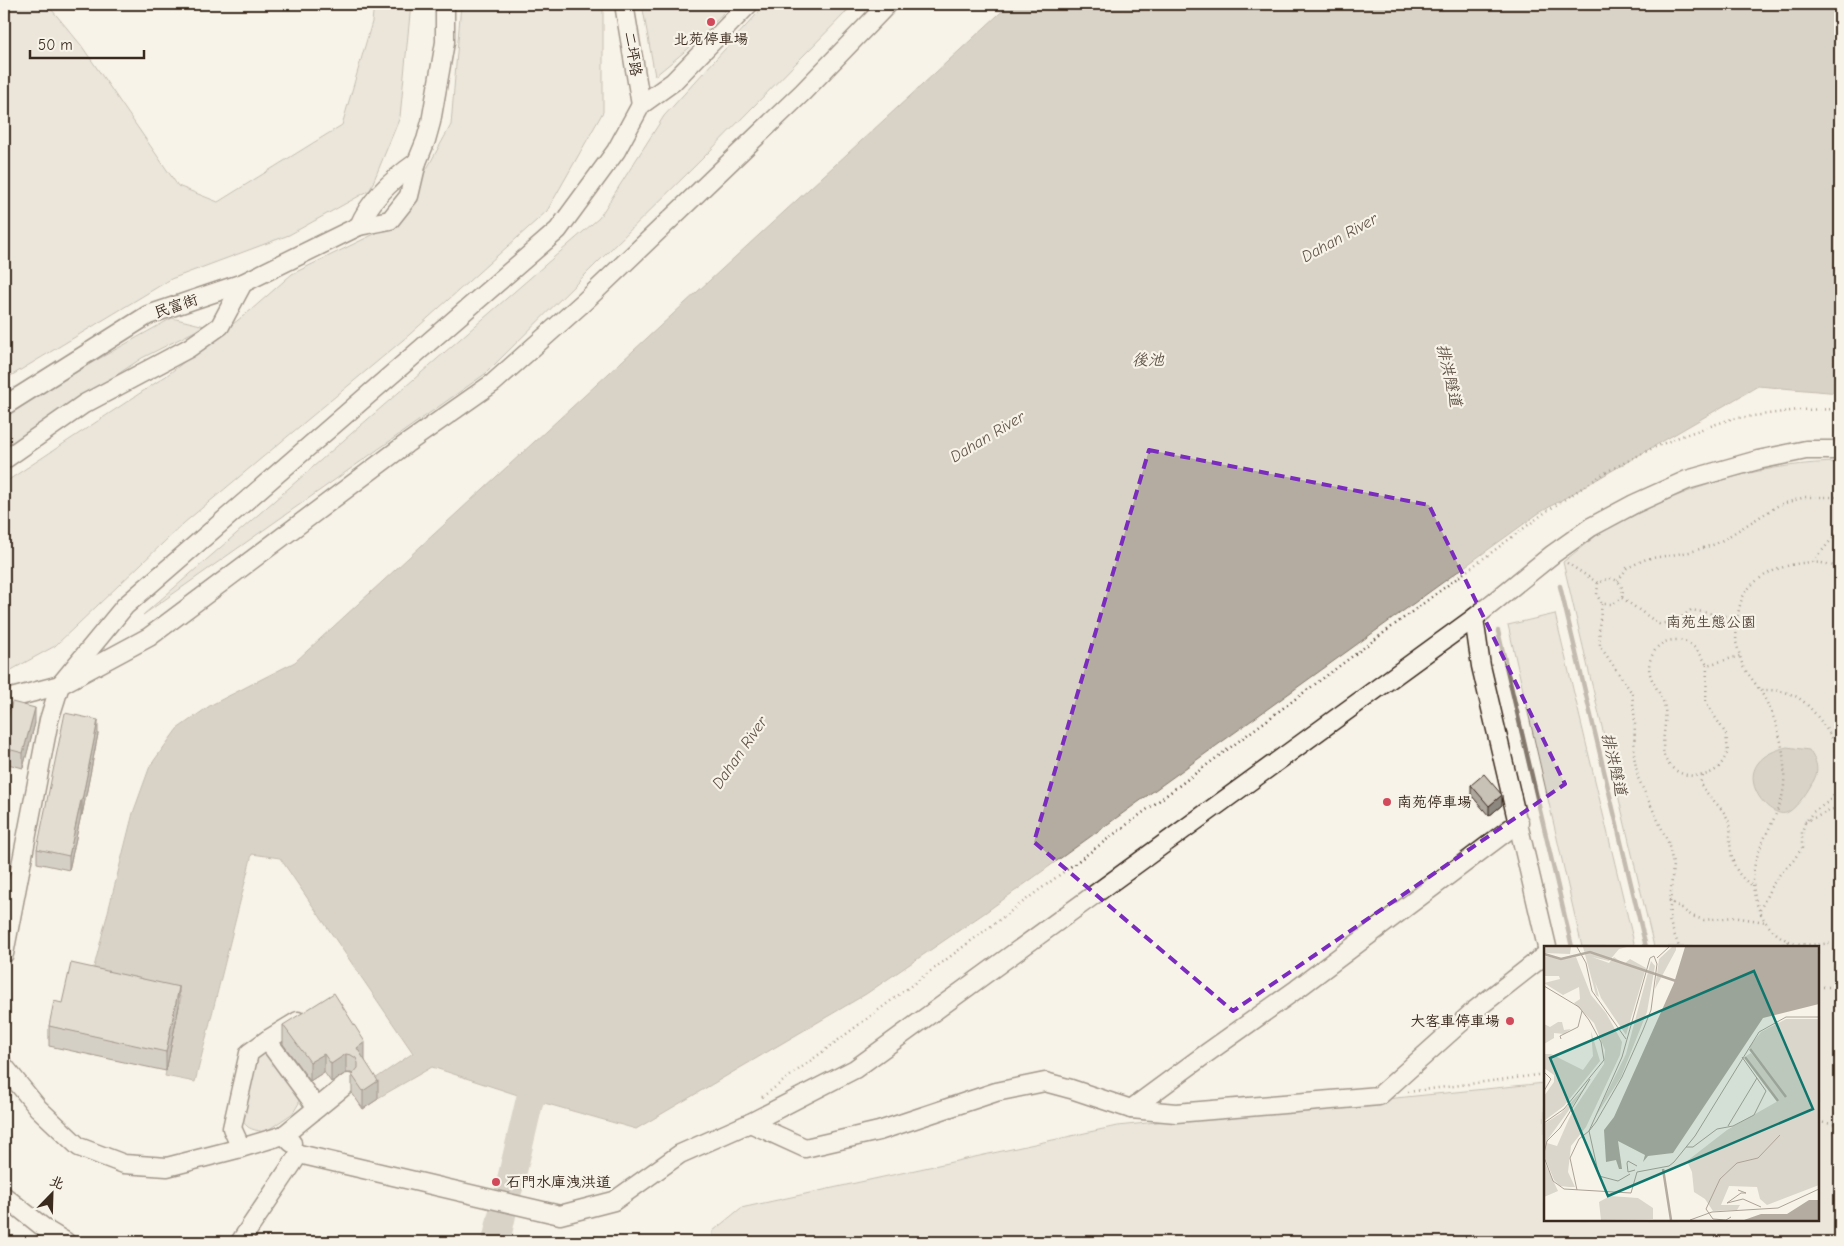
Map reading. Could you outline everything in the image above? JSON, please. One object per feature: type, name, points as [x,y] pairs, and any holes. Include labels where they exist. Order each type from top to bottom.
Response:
[{"type":"street","name":"民富街","points":[[4,406],[148,314],[243,283],[359,226],[390,220],[409,196],[417,162],[426,140],[439,81],[445,42],[445,4]]},
{"type":"street","name":"二坪路","points":[[624,4],[641,105]]},
{"type":"street","points":[[4,954],[49,720],[60,685],[125,606],[558,230],[616,152],[641,105],[672,82],[749,4]]},
{"type":"street","points":[[4,700],[60,685],[149,637],[406,444],[493,383],[585,301],[803,92],[888,4]]},
{"type":"street","points":[[359,226],[365,212],[396,176],[417,162]]},
{"type":"street","points":[[4,460],[84,404],[189,348],[220,326],[243,283]]},
{"type":"street","points":[[284,1135],[299,1154],[560,1215],[614,1200],[680,1154],[750,1123],[855,1069],[1474,618],[1553,554],[1592,527],[1634,504],[1687,480],[1758,460],[1806,450],[1840,450]]},
{"type":"street","points":[[1474,618],[1481,666],[1548,946]]},
{"type":"street","points":[[1131,1109],[1297,989],[1519,822]]},
{"type":"street","points":[[750,1123],[805,1148],[879,1131],[996,1092],[1045,1082],[1131,1109],[1176,1113],[1379,1096],[1475,1010],[1544,956]]},
{"type":"street","points":[[242,1148],[232,1128],[249,1053],[298,1022]]},
{"type":"street","points":[[267,1040],[317,1108]]},
{"type":"street","points":[[4,1066],[38,1108],[79,1147],[124,1164],[166,1166],[242,1148],[284,1135],[348,1083]]},
{"type":"street","points":[[240,1242],[299,1154]]},
{"type":"street","points":[[4,1196],[66,1242]]},
{"type":"path","points":[[758,1101],[1547,511],[1608,471],[1653,448],[1731,419],[1798,410],[1840,409]]},
{"type":"path","points":[[1618,581],[1627,568],[1646,559],[1690,552],[1716,544],[1779,505],[1805,497],[1840,497]]},
{"type":"path","points":[[1813,562],[1840,529]]},
{"type":"path","points":[[1553,554],[1598,583]]},
{"type":"path","points":[[1831,943],[1815,945],[1790,941],[1776,932],[1766,922],[1752,885],[1756,860],[1781,800],[1784,786],[1784,760],[1781,738],[1775,717],[1760,690],[1743,667],[1736,642],[1737,618],[1744,595],[1760,578],[1784,566],[1813,562],[1834,565],[1840,569]]},
{"type":"path","points":[[1598,583],[1610,578],[1618,581],[1623,589],[1622,598],[1613,604],[1602,604]]},
{"type":"path","points":[[1598,583],[1597,596],[1602,604],[1599,627],[1600,646],[1632,694],[1635,722],[1634,756],[1638,778],[1668,842],[1673,864],[1668,920],[1679,946]]},
{"type":"path","points":[[1622,598],[1659,624],[1676,620],[1691,610],[1737,618]]},
{"type":"path","points":[[1668,640],[1682,640],[1697,648],[1707,665],[1706,703],[1726,734],[1728,752],[1718,768],[1703,776],[1692,776],[1679,773],[1669,766],[1664,754],[1665,706],[1655,688],[1649,669],[1651,657],[1657,646],[1668,640]]},
{"type":"path","points":[[1707,665],[1740,656]]},
{"type":"path","points":[[1760,690],[1779,690],[1796,696],[1809,708],[1834,740],[1840,754]]},
{"type":"path","points":[[1703,776],[1700,783],[1704,791],[1725,815],[1730,826],[1731,857],[1736,870],[1745,881],[1752,885]]},
{"type":"path","points":[[1760,910],[1771,887],[1802,848],[1802,832],[1805,822],[1813,812],[1828,802],[1840,788]]},
{"type":"path","points":[[1805,822],[1840,806]]},
{"type":"path","points":[[1670,900],[1692,916],[1704,920],[1733,917],[1766,922]]},
{"type":"path","points":[[1781,946],[1790,941]]},
{"type":"path","points":[[1819,987],[1840,987]]},
{"type":"path","points":[[1379,1096],[1544,1074]]},
{"type":"path","points":[[1819,1122],[1840,1125]]},
{"type":"highlighted area","points":[[1149,450],[1429,505],[1565,784],[1233,1011],[1034,842]]},
{"type":"green space","points":[[4,4],[47,4],[81,45],[178,186],[218,202],[342,125],[372,22],[374,4],[411,4],[400,117],[370,190],[289,235],[171,279],[4,380]]},
{"type":"green space","points":[[461,4],[603,4],[603,112],[547,211],[409,335],[184,523],[55,646],[4,674],[4,483],[166,376],[251,310],[292,274],[397,223],[451,125]]},
{"type":"green space","points":[[642,4],[731,4],[701,38],[655,76]]},
{"type":"green space","points":[[766,4],[854,4],[702,159],[485,374],[143,615],[599,218],[664,116]]},
{"type":"green space","points":[[172,318],[205,326],[142,358],[4,450],[4,415],[68,376]]},
{"type":"green space","name":"南苑生態公園","points":[[1840,462],[1840,1242],[713,1242],[713,1231],[741,1208],[1117,1126],[1544,1083],[1544,1221],[1819,1221],[1819,946],[1654,946],[1563,562],[1610,527],[1685,493],[1736,476],[1762,470],[1814,463]]},
{"type":"green space","points":[[1555,614],[1635,946],[1582,946],[1508,625]]},
{"type":"green space","points":[[269,1053],[298,1097],[299,1103],[293,1113],[265,1132],[247,1126],[242,1115],[254,1064],[264,1054]]},
{"type":"water","name":"後池","points":[[1010,4],[1840,4],[1840,393],[1758,386],[1539,513],[986,912],[866,994],[636,1129],[530,1099],[432,1067],[378,1098],[369,1083],[413,1053],[280,858],[252,854],[195,1082],[165,1076],[181,997],[92,975],[133,813],[150,766],[177,729],[211,705],[295,662]]},
{"type":"water","points":[[1787,747],[1809,750],[1816,763],[1817,771],[1814,780],[1796,805],[1789,812],[1778,813],[1761,799],[1755,788],[1753,776],[1757,765],[1768,755]]},
{"type":"building","points":[[12,702],[35,708],[23,753],[4,748],[4,735]]},
{"type":"building","points":[[65,713],[98,720],[69,856],[37,849]]},
{"type":"building","points":[[1484,774],[1502,795],[1489,806],[1471,785]]},
{"type":"building","points":[[4,809],[10,810],[4,838]]},
{"type":"building","points":[[71,963],[179,987],[166,1052],[49,1026],[54,1001],[62,1003]]},
{"type":"building","points":[[334,993],[365,1042],[357,1048],[378,1081],[363,1091],[352,1075],[358,1068],[356,1058],[346,1054],[331,1064],[324,1054],[310,1062],[283,1025]]},
{"type":"waterway","name":"排洪隧道","points":[[1560,586],[1646,946]]},
{"type":"waterway","name":"排洪隧道","points":[[1498,631],[1572,946]]},
{"type":"waterway","name":"Dahan River","points":[[509,1188],[530,1099],[549,1067]]},
{"type":"waterway","name":"Dahan River","points":[[496,1242],[502,1215]]},
{"type":"place","name":"北苑停車場","points":[[711,22]]},
{"type":"place","name":"南苑停車場","points":[[1387,802]]},
{"type":"place","name":"大客車停車場","points":[[1510,1021]]},
{"type":"place","name":"石門水庫洩洪道","points":[[496,1182]]}]
